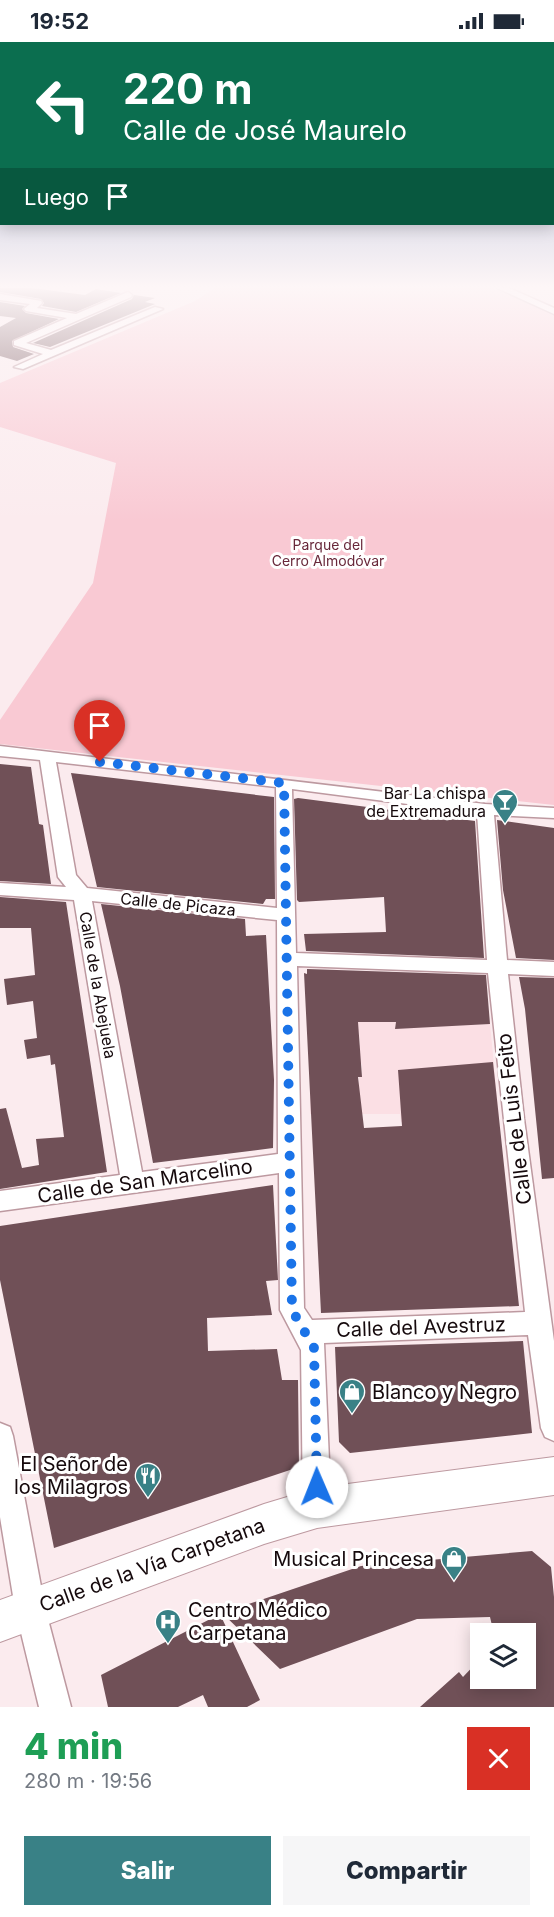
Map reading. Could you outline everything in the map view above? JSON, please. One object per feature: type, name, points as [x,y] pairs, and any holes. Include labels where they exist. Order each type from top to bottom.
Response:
[{"type":"street","points":[[0,751],[284,783],[485,809],[554,813]]},
{"type":"street","name":"Calle de la Abejuela","points":[[46,756],[67,877],[82,894],[132,1183]]},
{"type":"street","points":[[284,783],[292,1310],[314,1348],[317,1508]]},
{"type":"street","name":"Calle de Luis Feito","points":[[485,809],[496,966],[538,1323],[554,1428]]},
{"type":"street","name":"Calle de Picaza","points":[[0,889],[82,894],[285,915]]},
{"type":"street","points":[[287,959],[554,969]]},
{"type":"street","name":"Calle de San Marcelino","points":[[0,1201],[290,1162]]},
{"type":"street","name":"Calle del Avestruz","points":[[304,1332],[538,1323]]},
{"type":"street","points":[[0,1436],[15,1615],[55,1707]]},
{"type":"street","name":"Calle de la Vía Carpetana","points":[[15,1615],[264,1524],[317,1508],[554,1476]]},
{"type":"shaded area","points":[[354,1022],[396,1022],[395,1028],[490,1024],[499,1117],[401,1122],[400,1114],[310,1114],[310,1089],[359,1087],[362,1064],[358,1064],[356,1046],[360,1045],[359,1032],[355,1031]]},
{"type":"green space","name":"Parque del Cerro Almodóvar","points":[[41,366],[554,366],[554,805],[0,744],[0,720],[93,583],[116,463],[0,427],[0,383]]},
{"type":"building","points":[[0,764],[31,767],[39,824],[43,825],[51,884],[0,881]]},
{"type":"building","points":[[71,773],[274,797],[275,899],[266,899],[263,904],[97,887]]},
{"type":"building","points":[[294,799],[475,821],[484,958],[306,951],[304,934],[386,932],[384,897],[299,902],[297,900]]},
{"type":"building","points":[[497,820],[554,828],[554,960],[516,958],[503,890]]},
{"type":"building","points":[[0,897],[66,902],[107,1172],[0,1189],[0,1109],[6,1108],[22,1168],[39,1165],[36,1139],[64,1137],[55,1064],[51,1065],[50,1055],[27,1059],[24,1040],[37,1038],[33,1001],[7,1005],[4,979],[35,975],[31,928],[0,928]]},
{"type":"building","points":[[101,904],[245,919],[246,936],[266,935],[274,1080],[273,1148],[153,1163],[120,986]]},
{"type":"building","points":[[307,969],[486,975],[490,1024],[395,1029],[396,1022],[358,1022],[362,1077],[358,1077],[364,1128],[402,1126],[398,1070],[493,1062],[519,1306],[321,1313],[304,973],[307,974]]},
{"type":"building","points":[[519,977],[554,978],[554,1178],[542,1179],[525,1009]]},
{"type":"building","points":[[273,1185],[278,1280],[266,1281],[272,1315],[207,1318],[208,1351],[277,1349],[282,1380],[298,1380],[299,1467],[54,1548],[0,1280],[0,1226]]},
{"type":"building","points":[[523,1341],[532,1433],[350,1453],[339,1442],[335,1347]]},
{"type":"building","points":[[532,1551],[551,1567],[554,1597],[554,1707],[420,1707],[459,1672],[463,1677],[470,1670],[470,1689],[536,1689],[536,1623],[491,1623],[490,1617],[417,1619],[280,1669],[222,1613],[361,1566]]},
{"type":"building","points":[[220,1614],[260,1700],[247,1707],[208,1707],[203,1695],[178,1707],[108,1707],[101,1675]]},
{"type":"place","name":"Bar La chispa de Extremadura","points":[[505,825]]},
{"type":"place","name":"Blanco y Negro","points":[[352,1415]]},
{"type":"place","name":"El Señor de los Milagros","points":[[148,1499]]},
{"type":"place","name":"Musical Princesa","points":[[454,1582]]},
{"type":"place","name":"Centro Médico Carpetana","points":[[168,1645]]},
{"type":"route","points":[[100,762],[284,783],[292,1310],[314,1348],[317,1487]]}]
